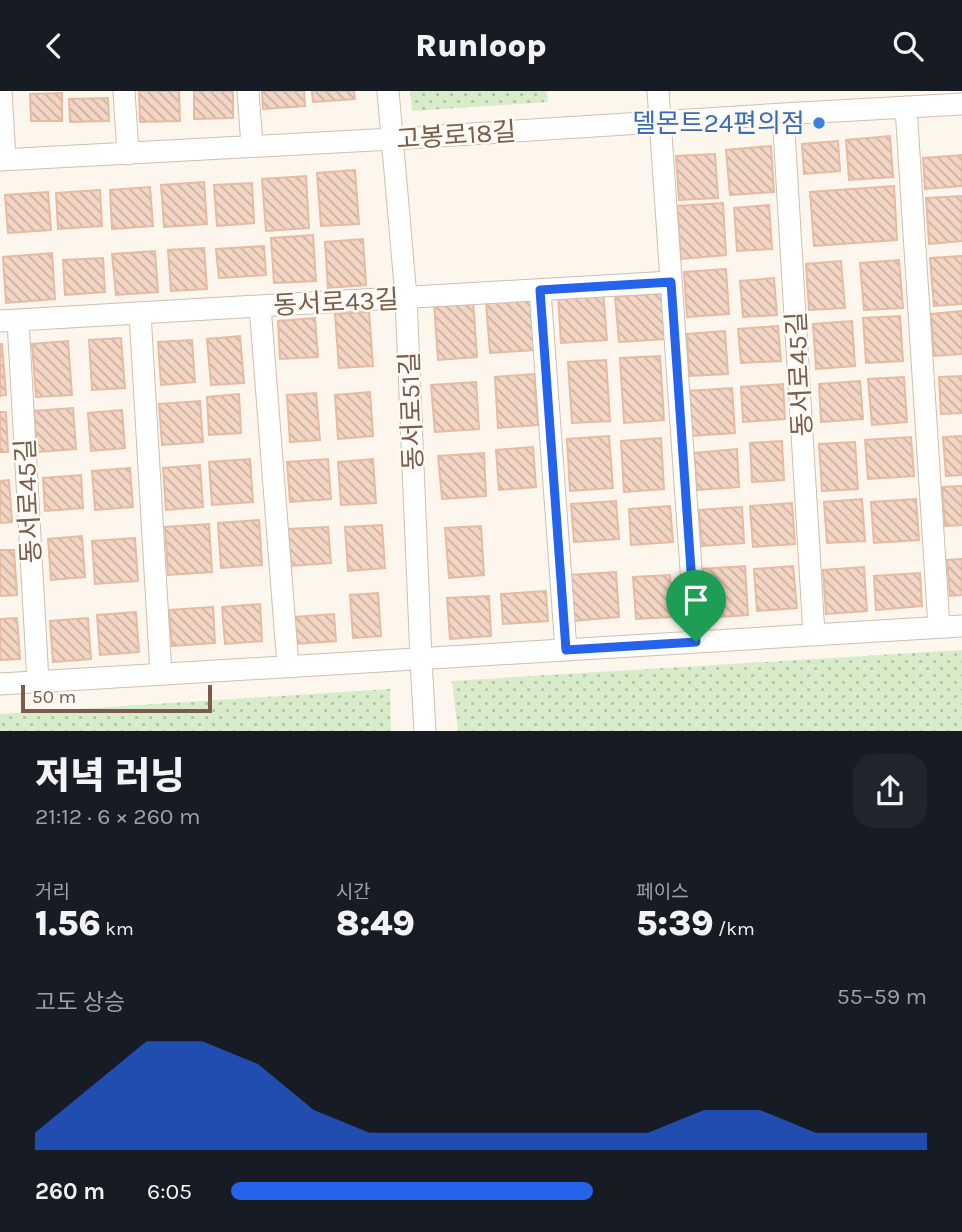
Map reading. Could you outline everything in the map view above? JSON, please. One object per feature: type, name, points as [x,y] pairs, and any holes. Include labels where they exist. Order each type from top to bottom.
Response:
[{"type":"street","name":"고봉로18길","points":[[1,91],[3,159],[392,139],[962,104]]},
{"type":"street","points":[[124,91],[128,154]]},
{"type":"street","points":[[248,91],[252,146]]},
{"type":"street","name":"동서로51길","points":[[388,91],[406,297],[425,731]]},
{"type":"street","points":[[658,91],[696,642]]},
{"type":"street","points":[[906,107],[939,627]]},
{"type":"street","name":"동서로45길","points":[[783,114],[814,635]]},
{"type":"street","name":"동서로43길","points":[[9,320],[671,282]]},
{"type":"street","points":[[540,290],[566,650]]},
{"type":"street","points":[[260,306],[288,666]]},
{"type":"street","points":[[140,313],[161,674]]},
{"type":"street","name":"동서로45길","points":[[9,320],[38,682]]},
{"type":"street","points":[[0,684],[962,626]]},
{"type":"green space","points":[[410,91],[547,91],[548,102],[412,111]]},
{"type":"green space","points":[[962,650],[962,731],[458,731],[452,681]]},
{"type":"green space","points":[[390,689],[391,731],[0,731],[0,714]]},
{"type":"building","points":[[139,91],[179,91],[180,121],[140,122]]},
{"type":"building","points":[[194,91],[233,91],[233,118],[194,119]]},
{"type":"building","points":[[262,91],[304,91],[305,106],[263,109]]},
{"type":"building","points":[[312,91],[354,91],[355,99],[313,102]]},
{"type":"building","points":[[62,93],[62,121],[31,121],[30,94]]},
{"type":"building","points":[[108,98],[109,121],[70,122],[69,99]]},
{"type":"building","points":[[890,136],[893,177],[849,180],[846,140]]},
{"type":"building","points":[[838,141],[840,171],[804,174],[802,144]]},
{"type":"building","points":[[771,146],[774,192],[730,195],[726,150]]},
{"type":"building","points":[[715,154],[718,198],[679,200],[676,156]]},
{"type":"building","points":[[962,155],[962,186],[925,189],[923,158]]},
{"type":"building","points":[[355,170],[359,224],[321,226],[317,173]]},
{"type":"building","points":[[306,176],[309,228],[266,231],[262,179]]},
{"type":"building","points":[[204,182],[207,224],[164,227],[161,185]]},
{"type":"building","points":[[252,183],[254,223],[217,226],[214,185]]},
{"type":"building","points":[[894,186],[897,240],[814,246],[810,192]]},
{"type":"building","points":[[150,187],[153,226],[112,229],[110,190]]},
{"type":"building","points":[[100,190],[102,226],[58,229],[56,193]]},
{"type":"building","points":[[48,192],[51,230],[8,233],[5,195]]},
{"type":"building","points":[[962,196],[962,241],[929,244],[926,198]]},
{"type":"building","points":[[723,203],[726,255],[681,259],[677,206]]},
{"type":"building","points":[[769,205],[772,249],[737,251],[734,208]]},
{"type":"building","points":[[313,235],[316,281],[274,283],[271,238]]},
{"type":"building","points":[[363,239],[366,285],[328,288],[325,242]]},
{"type":"building","points":[[264,246],[266,275],[219,278],[216,249]]},
{"type":"building","points":[[204,248],[207,289],[171,291],[168,250]]},
{"type":"building","points":[[155,251],[158,292],[116,295],[112,254]]},
{"type":"building","points":[[52,253],[55,299],[6,303],[3,257]]},
{"type":"building","points":[[962,256],[962,304],[934,306],[930,258]]},
{"type":"building","points":[[103,258],[105,292],[65,295],[63,260]]},
{"type":"building","points":[[899,260],[903,308],[864,310],[860,263]]},
{"type":"building","points":[[841,261],[845,308],[809,310],[806,264]]},
{"type":"building","points":[[726,269],[729,314],[687,317],[684,272]]},
{"type":"building","points":[[774,278],[777,315],[743,317],[740,281]]},
{"type":"building","points":[[603,291],[607,340],[561,343],[558,294]]},
{"type":"building","points":[[663,293],[666,339],[619,342],[615,297]]},
{"type":"building","points":[[533,298],[537,350],[490,353],[486,302]]},
{"type":"building","points":[[473,300],[477,357],[438,360],[434,303]]},
{"type":"building","points":[[962,311],[962,354],[934,356],[931,314]]},
{"type":"building","points":[[369,312],[373,366],[339,368],[335,314]]},
{"type":"building","points":[[900,316],[903,361],[866,363],[863,318]]},
{"type":"building","points":[[315,318],[318,357],[280,359],[278,321]]},
{"type":"building","points":[[852,321],[855,366],[816,369],[813,324]]},
{"type":"building","points":[[778,326],[781,361],[741,363],[738,329]]},
{"type":"building","points":[[725,331],[728,374],[689,376],[687,334]]},
{"type":"building","points":[[240,336],[244,383],[211,385],[207,339]]},
{"type":"building","points":[[121,338],[125,388],[92,390],[89,340]]},
{"type":"building","points":[[192,340],[195,382],[161,385],[158,342]]},
{"type":"building","points":[[68,341],[72,395],[36,397],[32,344]]},
{"type":"building","points":[[0,344],[6,395],[0,396]]},
{"type":"building","points":[[660,356],[664,420],[624,423],[620,358]]},
{"type":"building","points":[[606,360],[610,421],[572,423],[568,362]]},
{"type":"building","points":[[534,374],[538,425],[498,428],[495,377]]},
{"type":"building","points":[[962,376],[962,413],[941,414],[939,377]]},
{"type":"building","points":[[904,377],[907,422],[872,425],[868,379]]},
{"type":"building","points":[[860,381],[863,419],[821,422],[819,384]]},
{"type":"building","points":[[476,382],[479,429],[435,432],[431,385]]},
{"type":"building","points":[[783,384],[785,419],[743,422],[741,387]]},
{"type":"building","points":[[732,388],[735,433],[690,436],[688,391]]},
{"type":"building","points":[[370,392],[373,436],[338,439],[335,395]]},
{"type":"building","points":[[316,393],[320,440],[290,442],[287,395]]},
{"type":"building","points":[[239,394],[241,433],[209,435],[207,397]]},
{"type":"building","points":[[200,401],[203,442],[162,445],[159,404]]},
{"type":"building","points":[[73,408],[76,449],[37,452],[34,411]]},
{"type":"building","points":[[122,410],[125,448],[91,451],[88,413]]},
{"type":"building","points":[[0,412],[6,412],[8,452],[0,452]]},
{"type":"building","points":[[609,436],[613,488],[570,491],[567,439]]},
{"type":"building","points":[[962,436],[962,475],[946,476],[943,437]]},
{"type":"building","points":[[911,437],[914,476],[868,479],[865,440]]},
{"type":"building","points":[[661,438],[664,489],[624,492],[621,441]]},
{"type":"building","points":[[782,441],[784,480],[752,482],[750,443]]},
{"type":"building","points":[[855,442],[858,489],[822,491],[819,444]]},
{"type":"building","points":[[533,447],[536,487],[499,490],[496,450]]},
{"type":"building","points":[[737,449],[739,487],[697,490],[694,453]]},
{"type":"building","points":[[484,453],[486,496],[442,499],[438,456]]},
{"type":"building","points":[[250,459],[253,502],[212,505],[209,462]]},
{"type":"building","points":[[328,459],[331,499],[290,502],[287,462]]},
{"type":"building","points":[[373,459],[376,503],[341,505],[338,462]]},
{"type":"building","points":[[200,465],[203,507],[166,510],[163,468]]},
{"type":"building","points":[[130,468],[133,507],[95,510],[92,471]]},
{"type":"building","points":[[81,475],[83,508],[45,511],[43,478]]},
{"type":"building","points":[[9,480],[12,522],[0,523],[0,481]]},
{"type":"building","points":[[962,486],[962,525],[945,526],[942,487]]},
{"type":"building","points":[[862,499],[865,541],[827,543],[824,502]]},
{"type":"building","points":[[916,499],[919,540],[874,543],[871,502]]},
{"type":"building","points":[[616,501],[619,539],[574,542],[571,504]]},
{"type":"building","points":[[792,503],[795,544],[753,547],[750,506]]},
{"type":"building","points":[[670,506],[673,542],[631,545],[629,509]]},
{"type":"building","points":[[742,507],[744,543],[702,546],[699,510]]},
{"type":"building","points":[[259,520],[262,565],[221,568],[218,523]]},
{"type":"building","points":[[209,524],[212,572],[168,575],[165,527]]},
{"type":"building","points":[[382,525],[385,568],[348,571],[345,527]]},
{"type":"building","points":[[481,526],[484,575],[449,578],[445,528]]},
{"type":"building","points":[[328,527],[331,563],[291,566],[288,529]]},
{"type":"building","points":[[82,536],[85,577],[51,580],[48,539]]},
{"type":"building","points":[[135,538],[138,581],[95,584],[92,541]]},
{"type":"building","points":[[0,550],[14,550],[17,595],[0,596]]},
{"type":"building","points":[[962,559],[962,595],[950,596],[947,560]]},
{"type":"building","points":[[745,566],[748,615],[705,618],[701,569]]},
{"type":"building","points":[[793,566],[797,608],[757,611],[754,569]]},
{"type":"building","points":[[864,567],[867,611],[826,614],[823,570]]},
{"type":"building","points":[[616,572],[619,617],[573,621],[569,575]]},
{"type":"building","points":[[920,573],[922,606],[876,610],[874,576]]},
{"type":"building","points":[[670,575],[673,617],[636,619],[633,577]]},
{"type":"building","points":[[546,591],[548,621],[503,624],[501,594]]},
{"type":"building","points":[[378,593],[381,636],[353,638],[350,595]]},
{"type":"building","points":[[489,596],[491,636],[450,639],[447,598]]},
{"type":"building","points":[[260,604],[262,641],[225,644],[222,607]]},
{"type":"building","points":[[213,607],[215,643],[172,646],[169,610]]},
{"type":"building","points":[[136,612],[139,652],[100,655],[97,615]]},
{"type":"building","points":[[334,614],[336,641],[296,644],[294,617]]},
{"type":"building","points":[[17,618],[20,659],[0,660],[0,619]]},
{"type":"building","points":[[88,618],[91,659],[53,662],[50,621]]},
{"type":"place","name":"델몬트24편의점","points":[[819,123]]},
{"type":"route","points":[[671,282],[696,642],[566,650],[540,290],[671,282]]}]
